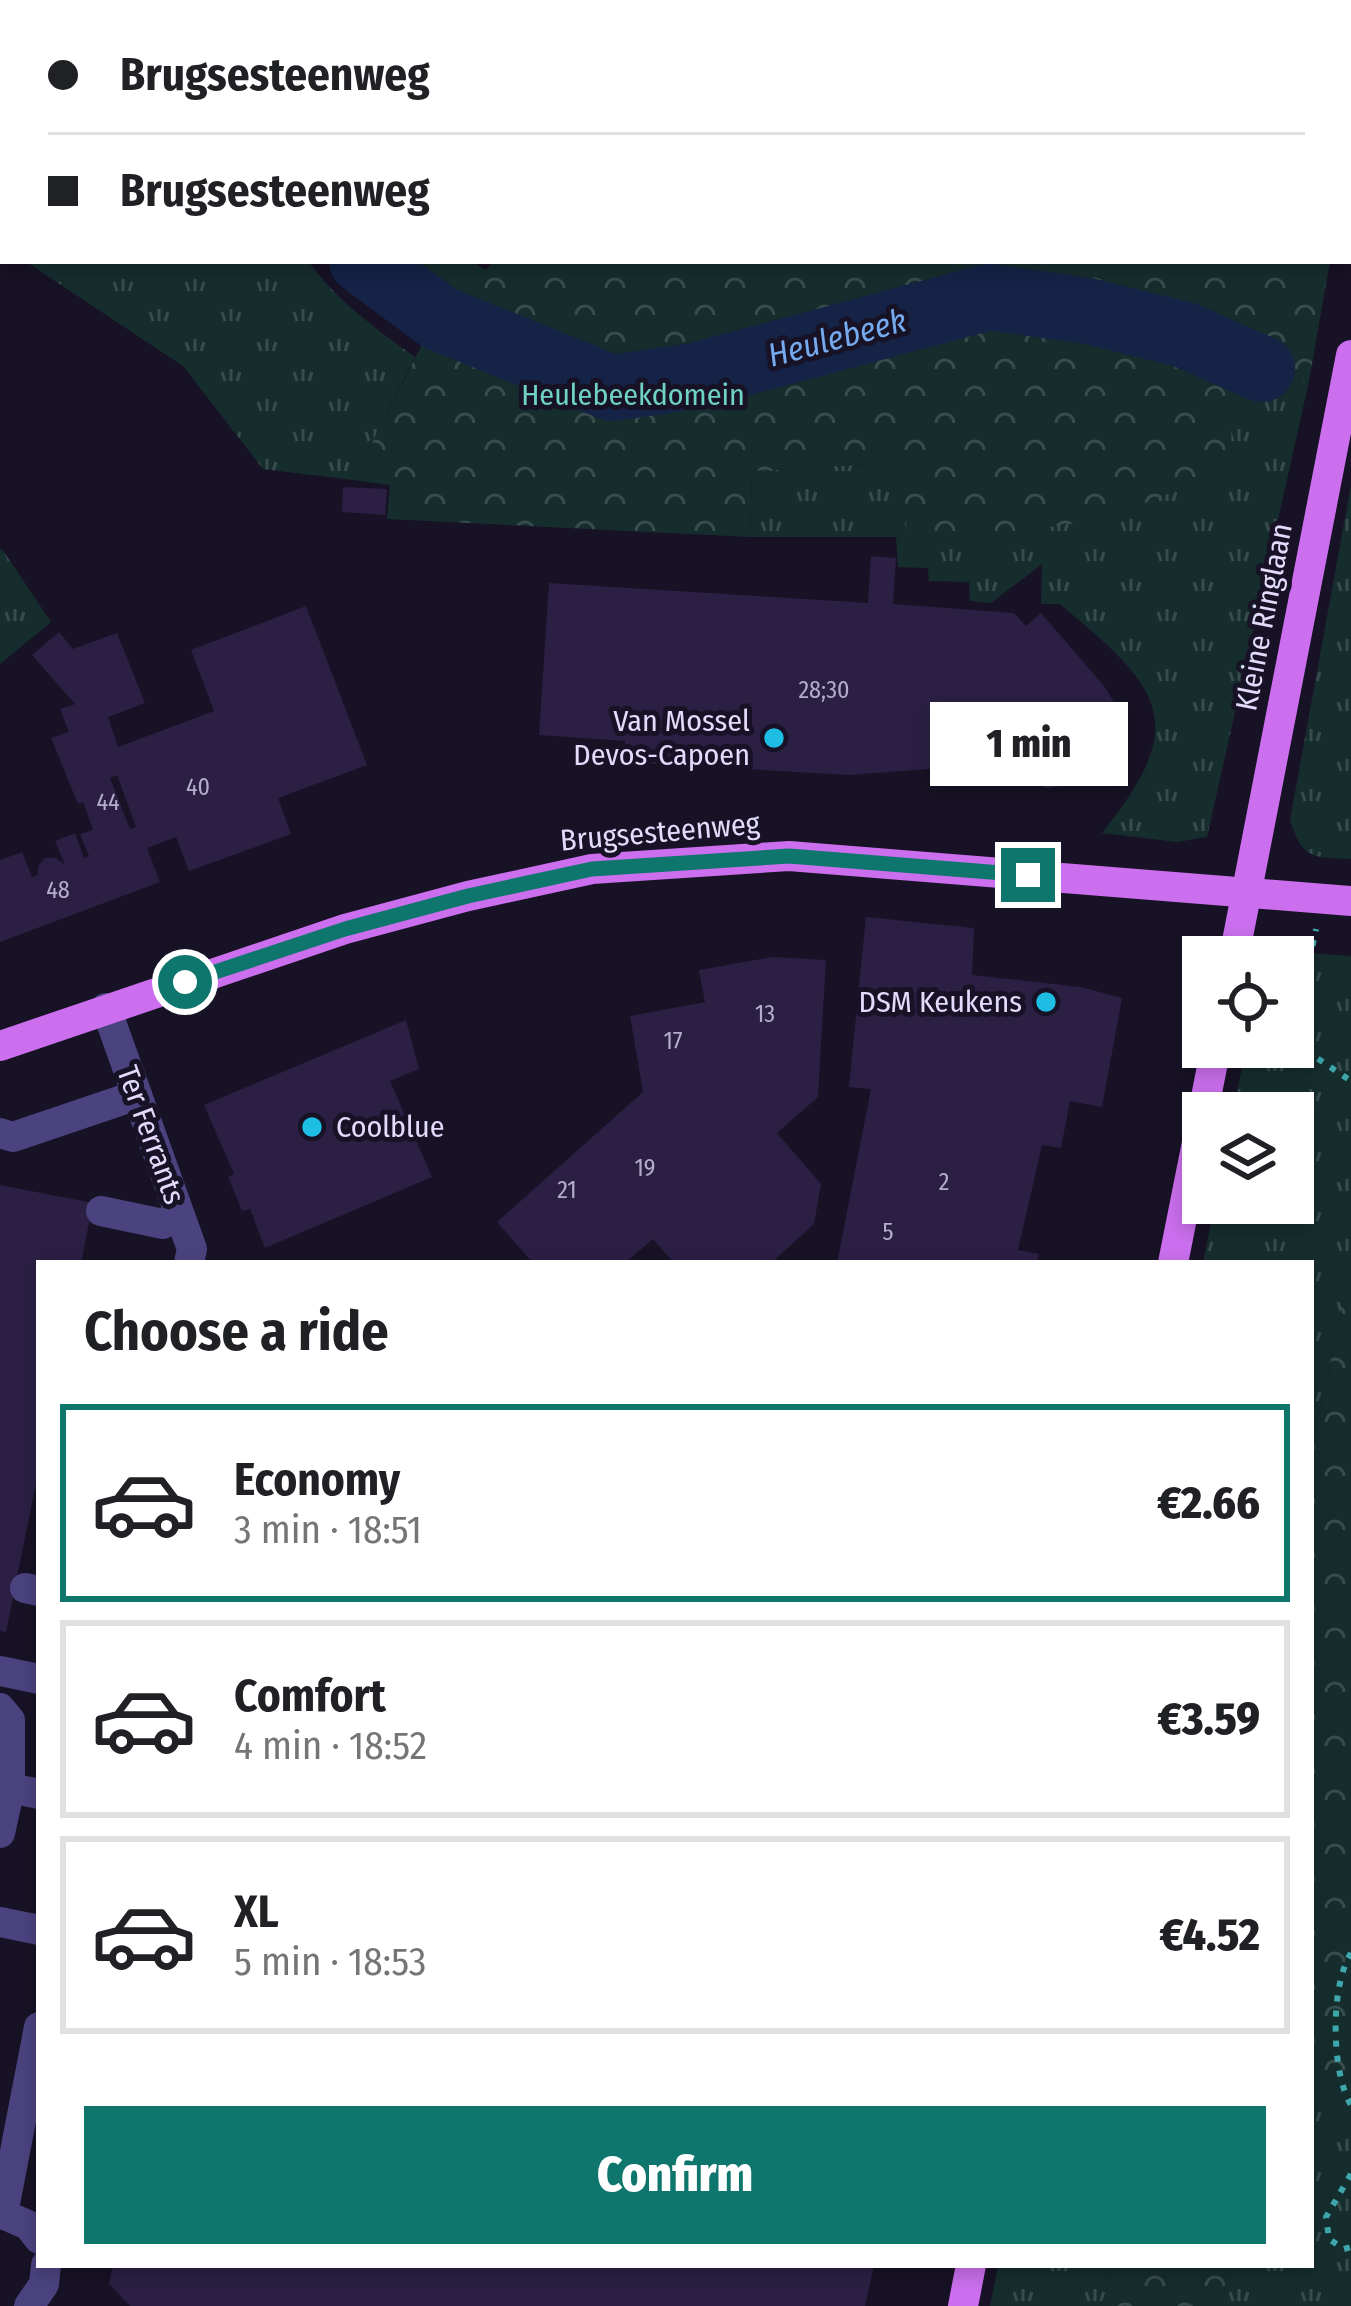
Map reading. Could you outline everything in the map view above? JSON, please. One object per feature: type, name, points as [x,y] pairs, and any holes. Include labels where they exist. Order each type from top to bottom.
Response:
[{"type":"main road","name":"Kleine Ringlaan","points":[[1238,936],[1351,356]]},
{"type":"main road","name":"Brugsesteenweg","points":[[0,1046],[345,929],[592,869],[789,856],[1336,899]]},
{"type":"main road","points":[[1174,1260],[1212,1068]]},
{"type":"main road","points":[[963,2306],[970,2268]]},
{"type":"street","name":"Ter Ferrants","points":[[106,1008],[192,1249],[190,1260]]},
{"type":"street","points":[[0,1133],[13,1137],[137,1095]]},
{"type":"street","points":[[101,1211],[163,1224],[179,1215]]},
{"type":"street","points":[[0,1671],[36,1678]]},
{"type":"street","points":[[0,1708],[10,1720],[24,1791],[0,1833]]},
{"type":"street","points":[[0,1922],[36,1929]]},
{"type":"street","points":[[36,2042],[1,2214],[28,2225],[36,2236]]},
{"type":"path","points":[[1314,963],[1336,899]]},
{"type":"path","points":[[1314,1056],[1351,1082]]},
{"type":"path","points":[[1351,1953],[1337,1996],[1339,2084],[1351,2105]]},
{"type":"path","points":[[1351,2174],[1326,2217],[1329,2239],[1345,2249],[1351,2247]]},
{"type":"green space","points":[[30,264],[310,264],[371,325],[415,357],[353,480],[263,469],[183,366]]},
{"type":"green space","name":"Heulebeekdomein","points":[[374,264],[476,264],[486,270],[491,264],[1329,264],[1309,381],[1230,368],[1232,469],[1104,519],[907,548],[904,462],[752,471],[750,537],[387,519],[390,485],[353,480],[435,319]]},
{"type":"green space","points":[[1230,368],[1309,381],[1207,837],[1177,842],[1102,833],[1148,761],[1155,733],[1153,708],[1122,659],[1094,633],[1060,604],[1041,604],[1042,564],[991,603],[970,601],[969,582],[929,581],[928,568],[898,567],[896,537],[750,537],[752,471],[905,462],[908,548]]},
{"type":"green space","points":[[1351,485],[1351,859],[1311,854],[1290,820]]},
{"type":"green space","points":[[0,550],[51,622],[0,664]]},
{"type":"green space","points":[[1314,953],[1351,956],[1351,1268],[1314,1434],[1314,1260],[1204,1260],[1211,1224],[1314,1224],[1314,1092],[1237,1092],[1242,1068],[1314,1068]]},
{"type":"green space","points":[[1351,1268],[1351,2097],[1314,2090],[1314,1434]]},
{"type":"green space","points":[[1314,2090],[1351,2097],[1351,2306],[1221,2306],[1228,2268],[1314,2268]]},
{"type":"green space","points":[[997,2268],[1113,2268],[1101,2306],[990,2306]]},
{"type":"green space","points":[[1113,2268],[1228,2268],[1221,2306],[1101,2306]]},
{"type":"building","points":[[343,487],[387,489],[385,515],[342,512]]},
{"type":"building","points":[[871,556],[896,558],[893,604],[1014,613],[1026,626],[1041,613],[1114,702],[1118,738],[1104,765],[1082,783],[1047,788],[1019,777],[1005,763],[850,775],[625,762],[625,741],[539,735],[549,583],[868,603]]},
{"type":"building","points":[[306,606],[367,765],[278,798],[291,834],[189,871],[176,837],[147,848],[160,882],[0,942],[0,860],[22,852],[32,877],[38,875],[45,858],[56,858],[65,865],[55,841],[75,833],[84,858],[89,856],[80,834],[93,830],[51,738],[69,732],[60,709],[75,704],[32,655],[59,632],[73,649],[117,633],[145,703],[108,717],[118,747],[214,711],[191,650]],"holes":[[[117,775],[136,827],[130,829],[110,778]]]},
{"type":"building","points":[[866,917],[974,928],[972,975],[1081,987],[1122,998],[1102,1107],[1070,1101],[1061,1148],[1042,1145],[1018,1250],[1039,1254],[1038,1260],[838,1260],[871,1089],[849,1087]]},
{"type":"building","points":[[772,957],[826,960],[818,1097],[777,1133],[821,1184],[814,1224],[774,1260],[671,1260],[653,1239],[628,1260],[530,1260],[497,1222],[643,1092],[630,1016],[705,1002],[699,970]]},
{"type":"building","name":"Coolblue","points":[[406,1020],[419,1069],[390,1081],[432,1177],[265,1248],[250,1209],[242,1211],[228,1177],[234,1174],[204,1105]]},
{"type":"building","points":[[0,1185],[93,1203],[82,1260],[36,1260],[36,1484],[6,1632],[0,1631]]},
{"type":"building","points":[[112,2268],[873,2268],[865,2306],[130,2306],[109,2284]]},
{"type":"waterway","name":"Heulebeek","points":[[366,264],[439,318],[612,388],[694,376],[989,297],[1088,311],[1185,335],[1262,369]]},
{"type":"place","name":"Van Mossel Devos-Capoen","points":[[774,738]]},
{"type":"place","name":"DSM Keukens","points":[[1046,1002]]},
{"type":"place","name":"Coolblue","points":[[312,1127]]},
{"type":"route","points":[[185,982],[345,929],[592,869],[789,856],[1028,875]]}]
